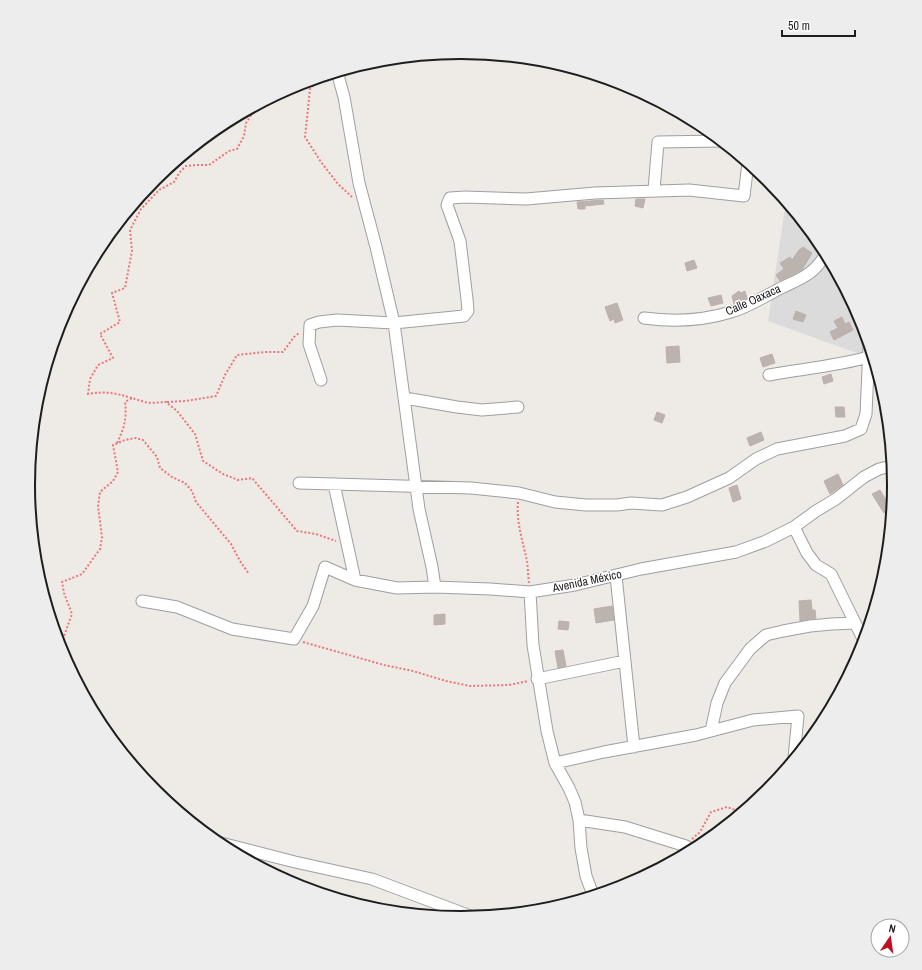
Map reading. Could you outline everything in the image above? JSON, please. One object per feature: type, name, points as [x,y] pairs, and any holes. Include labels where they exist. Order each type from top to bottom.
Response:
[{"type":"street","points":[[340,77],[360,182],[394,323],[416,486],[435,587]]},
{"type":"street","points":[[654,190],[658,142],[712,141]]},
{"type":"street","points":[[321,380],[309,344],[310,325],[337,320],[394,323],[464,316],[468,311],[460,241],[447,204],[450,198],[526,199],[654,190],[689,190],[744,196],[747,170]]},
{"type":"street","name":"Calle Oaxaca","points":[[644,318],[686,321],[732,312],[800,280],[816,269],[822,260]]},
{"type":"street","points":[[769,375],[814,367],[844,364],[866,354]]},
{"type":"street","points":[[299,483],[471,488],[519,493],[555,502],[586,505],[631,503],[662,505],[687,497],[729,478],[756,459],[777,449],[844,436],[861,429],[866,414],[868,363]]},
{"type":"street","points":[[405,398],[482,410],[518,407]]},
{"type":"street","name":"Avenida México","points":[[294,640],[313,606],[325,567],[355,580],[397,588],[490,588],[530,592],[575,585],[641,569],[736,552],[766,541],[794,527],[836,499],[864,477],[879,469],[886,467]]},
{"type":"street","points":[[334,484],[355,580]]},
{"type":"street","points":[[794,527],[807,553],[816,564],[831,574],[860,634]]},
{"type":"street","points":[[616,576],[634,747]]},
{"type":"street","points":[[530,592],[532,645],[547,731],[555,763],[575,802],[579,820],[581,848],[591,890]]},
{"type":"street","points":[[142,601],[177,606],[232,630],[294,640]]},
{"type":"street","points":[[711,731],[717,703],[724,683],[750,649],[766,635],[810,626],[854,623]]},
{"type":"street","points":[[537,678],[625,661]]},
{"type":"street","points":[[555,763],[696,735],[754,720],[798,716],[795,749]]},
{"type":"street","points":[[579,820],[625,827],[685,847]]},
{"type":"street","points":[[237,847],[372,879],[457,911]]},
{"type":"path","points":[[313,86],[310,89],[305,137],[325,168],[338,184],[353,197]]},
{"type":"path","points":[[252,114],[246,123],[244,136],[237,149],[229,151],[210,165],[186,166],[179,173],[174,182],[159,190],[141,209],[130,230],[132,251],[124,288],[112,293],[120,322],[100,334],[113,358],[98,365],[90,379],[88,394],[101,392],[117,394],[148,403],[186,401],[216,396],[237,355],[283,352],[294,336],[310,325]]},
{"type":"path","points":[[118,443],[125,427],[125,402],[132,398]]},
{"type":"path","points":[[166,402],[177,411],[195,434],[203,461],[223,474],[238,480],[252,478],[297,531],[316,534],[348,546]]},
{"type":"path","points":[[63,638],[72,614],[64,593],[62,582],[82,574],[100,549],[102,537],[98,506],[100,492],[113,482],[118,472],[113,445],[118,443],[135,438],[143,440],[157,457],[160,468],[172,477],[185,483],[192,491],[196,502],[231,544],[249,574]]},
{"type":"path","points":[[519,493],[517,511],[527,562],[530,592]]},
{"type":"path","points":[[294,640],[384,665],[413,671],[446,682],[470,686],[509,685],[537,678]]},
{"type":"path","points":[[693,842],[711,812],[727,807],[736,810]]},
{"type":"shaded area","points":[[785,209],[815,248],[830,272],[855,322],[867,357],[768,321]]},
{"type":"building","points":[[636,199],[645,199],[643,208],[635,206]]},
{"type":"building","points":[[603,200],[604,204],[585,206],[585,209],[578,209],[577,202]]},
{"type":"building","points":[[803,247],[812,253],[802,270],[780,281],[776,275],[784,269],[780,263],[790,257],[792,260]]},
{"type":"building","points":[[694,260],[697,268],[687,271],[685,263]]},
{"type":"building","points":[[739,291],[741,293],[745,291],[747,298],[734,304],[732,296]]},
{"type":"building","points":[[721,295],[723,303],[711,306],[708,298]]},
{"type":"building","points":[[617,303],[623,320],[615,323],[614,319],[610,321],[605,307]]},
{"type":"building","points":[[796,311],[806,315],[803,322],[793,319]]},
{"type":"building","points":[[842,317],[845,324],[849,322],[853,330],[834,340],[830,332],[838,328],[834,321]]},
{"type":"building","points":[[679,346],[680,362],[667,363],[666,347]]},
{"type":"building","points":[[772,354],[775,363],[763,367],[760,358]]},
{"type":"building","points":[[831,374],[833,381],[824,384],[822,377]]},
{"type":"building","points":[[835,407],[844,407],[845,417],[836,417]]},
{"type":"building","points":[[657,412],[665,415],[662,423],[654,420]]},
{"type":"building","points":[[761,432],[764,440],[750,446],[747,438]]},
{"type":"building","points":[[838,474],[843,485],[830,494],[824,481]]},
{"type":"building","points":[[737,485],[741,499],[733,502],[729,488]]},
{"type":"building","points":[[880,490],[886,501],[886,512],[884,513],[872,494]]},
{"type":"building","points":[[811,600],[812,610],[815,610],[816,618],[800,621],[799,601]]},
{"type":"building","points":[[612,606],[614,620],[596,623],[594,609]]},
{"type":"building","points":[[445,614],[445,624],[434,625],[434,615]]},
{"type":"building","points":[[559,621],[569,622],[568,630],[558,629]]},
{"type":"building","points":[[563,650],[566,666],[558,668],[555,651]]}]
